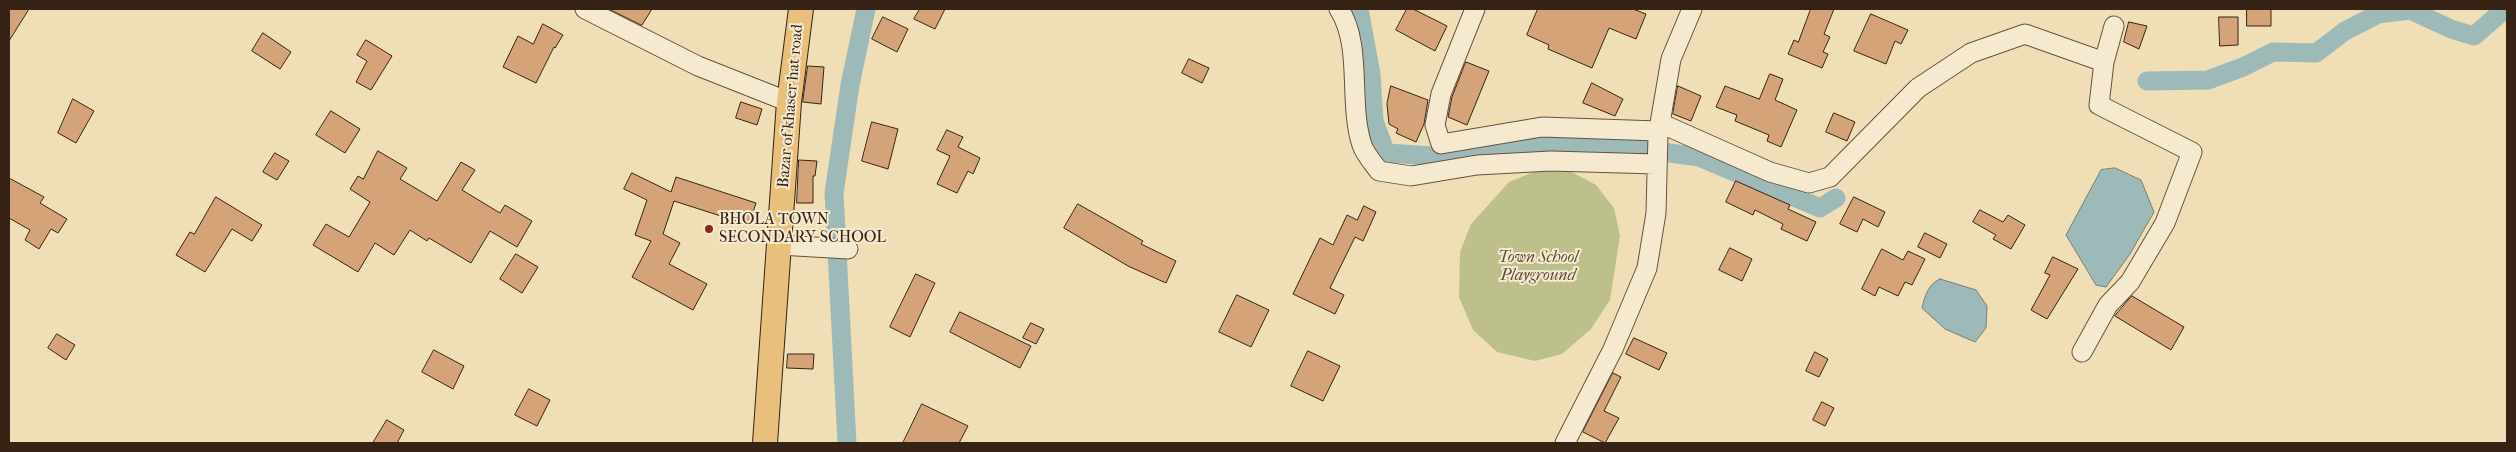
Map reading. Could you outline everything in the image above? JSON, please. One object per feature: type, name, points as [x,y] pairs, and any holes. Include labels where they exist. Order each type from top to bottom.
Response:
[{"type":"main road","name":"Bazar of khaser hat road","points":[[765,443],[790,246],[789,102],[800,9]]},
{"type":"street","points":[[584,9],[698,66],[789,102]]},
{"type":"street","points":[[1339,9],[1350,33],[1356,113],[1362,146],[1378,171],[1412,176],[1477,164],[1551,161],[1656,167]]},
{"type":"street","points":[[1475,9],[1441,94],[1435,125],[1441,144],[1542,127],[1659,130],[1770,172],[1809,183],[1830,177],[1918,88],[1971,53],[2025,34],[2104,62]]},
{"type":"street","points":[[1565,443],[1612,349],[1647,268],[1656,213],[1656,167],[1659,130],[1671,59],[1692,9]]},
{"type":"street","points":[[2082,352],[2108,306],[2130,282],[2165,223],[2192,152],[2099,105],[2104,62],[2114,26]]},
{"type":"street","points":[[790,246],[848,249]]},
{"type":"green space","name":"Town School Playground","points":[[1541,169],[1566,169],[1596,185],[1614,208],[1620,236],[1610,300],[1591,329],[1562,354],[1535,361],[1497,352],[1473,330],[1459,297],[1460,252],[1471,224],[1509,182]]},
{"type":"water","points":[[2115,168],[2141,180],[2154,212],[2130,254],[2106,287],[2096,285],[2066,235],[2101,170]]},
{"type":"water","points":[[1940,279],[1976,290],[1987,306],[1986,328],[1975,342],[1945,329],[1922,308],[1930,287]]},
{"type":"building","points":[[9,9],[29,9],[9,41]]},
{"type":"building","points":[[609,9],[652,9],[642,25]]},
{"type":"building","points":[[920,9],[945,9],[935,29],[914,19]]},
{"type":"building","points":[[1407,9],[1413,9],[1447,26],[1435,51],[1396,30]]},
{"type":"building","points":[[1538,9],[1633,9],[1646,14],[1636,39],[1609,28],[1592,68],[1548,49],[1549,45],[1527,35]]},
{"type":"building","points":[[1811,9],[1834,9],[1824,34],[1830,37],[1823,52],[1828,54],[1822,68],[1788,54],[1794,40],[1798,42]]},
{"type":"building","points":[[2247,9],[2271,9],[2271,26],[2247,26]]},
{"type":"building","points":[[1871,14],[1908,30],[1901,44],[1895,41],[1886,64],[1854,51]]},
{"type":"building","points":[[883,17],[908,29],[897,52],[872,39]]},
{"type":"building","points":[[2219,17],[2238,17],[2238,45],[2220,46]]},
{"type":"building","points":[[2129,22],[2147,26],[2139,49],[2124,42]]},
{"type":"building","points":[[543,24],[563,35],[554,47],[536,83],[503,67],[518,36],[533,44]]},
{"type":"building","points":[[263,33],[291,52],[280,69],[252,51]]},
{"type":"building","points":[[366,40],[392,56],[371,90],[356,82],[367,61],[357,55]]},
{"type":"building","points":[[1189,59],[1209,68],[1202,83],[1182,73]]},
{"type":"building","points":[[1466,62],[1489,71],[1467,125],[1448,117],[1452,97]]},
{"type":"building","points":[[808,66],[824,67],[821,104],[803,102]]},
{"type":"building","points":[[1770,74],[1783,79],[1775,100],[1797,110],[1781,147],[1767,141],[1769,135],[1735,121],[1737,115],[1716,107],[1725,86],[1759,99]]},
{"type":"building","points":[[1592,83],[1623,99],[1615,116],[1583,103]]},
{"type":"building","points":[[1391,86],[1428,100],[1424,124],[1416,142],[1396,133],[1398,129],[1389,124],[1387,104]]},
{"type":"building","points":[[1678,86],[1701,96],[1691,121],[1673,114]]},
{"type":"building","points":[[73,99],[94,111],[76,143],[58,133]]},
{"type":"building","points":[[741,102],[762,109],[757,125],[736,118]]},
{"type":"building","points":[[331,111],[360,129],[345,153],[316,135]]},
{"type":"building","points":[[1834,113],[1855,122],[1847,141],[1826,132]]},
{"type":"building","points":[[872,122],[898,129],[888,169],[862,161]]},
{"type":"building","points":[[947,130],[963,137],[958,147],[980,158],[973,174],[968,171],[957,193],[937,184],[950,156],[937,150]]},
{"type":"building","points":[[378,151],[407,168],[400,179],[437,201],[461,162],[475,170],[462,190],[500,213],[505,205],[532,221],[517,247],[490,231],[471,263],[429,238],[427,241],[410,230],[394,255],[375,243],[358,272],[313,245],[326,224],[349,237],[370,202],[350,189],[358,176],[363,179]]},
{"type":"building","points":[[275,153],[289,161],[277,180],[263,172]]},
{"type":"building","points":[[799,160],[817,161],[815,176],[813,176],[813,203],[797,203]]},
{"type":"building","points":[[632,173],[671,192],[676,177],[756,203],[749,225],[674,201],[663,234],[680,243],[669,264],[707,284],[693,310],[632,277],[651,241],[635,235],[647,200],[624,189]]},
{"type":"building","points":[[9,178],[44,197],[40,203],[67,219],[58,233],[51,229],[39,249],[25,240],[30,230],[9,218]]},
{"type":"building","points":[[1736,181],[1790,205],[1788,209],[1816,222],[1807,241],[1781,229],[1783,224],[1755,210],[1753,215],[1726,202]]},
{"type":"building","points":[[216,197],[262,225],[252,241],[232,229],[205,272],[176,255],[190,232],[194,234]]},
{"type":"building","points":[[1854,197],[1885,212],[1878,227],[1863,219],[1857,232],[1840,224]]},
{"type":"building","points":[[1078,204],[1143,241],[1141,244],[1176,261],[1166,283],[1128,266],[1064,228]]},
{"type":"building","points":[[1364,206],[1376,212],[1363,241],[1355,237],[1330,288],[1344,295],[1335,314],[1293,294],[1320,238],[1333,245],[1347,215],[1357,220]]},
{"type":"building","points":[[1980,210],[2003,222],[2008,215],[2025,225],[2011,249],[1993,239],[1996,235],[1973,222]]},
{"type":"building","points":[[1925,233],[1947,244],[1940,258],[1918,247]]},
{"type":"building","points":[[1730,248],[1752,259],[1742,281],[1719,270]]},
{"type":"building","points":[[1882,249],[1903,260],[1908,251],[1925,259],[1912,285],[1905,282],[1898,296],[1879,287],[1875,296],[1862,289]]},
{"type":"building","points":[[516,254],[538,267],[522,293],[500,279]]},
{"type":"building","points":[[2053,257],[2078,269],[2047,319],[2031,310],[2050,275],[2045,273]]},
{"type":"building","points":[[916,274],[935,283],[910,337],[890,327]]},
{"type":"building","points":[[1237,295],[1269,310],[1251,347],[1219,332]]},
{"type":"building","points":[[2132,296],[2184,327],[2171,350],[2115,316]]},
{"type":"building","points":[[960,312],[1031,346],[1020,368],[950,332]]},
{"type":"building","points":[[1031,323],[1044,329],[1036,344],[1023,338]]},
{"type":"building","points":[[57,334],[75,345],[66,360],[48,348]]},
{"type":"building","points":[[1634,338],[1667,353],[1659,370],[1626,354]]},
{"type":"building","points":[[434,350],[464,366],[453,389],[422,372]]},
{"type":"building","points":[[1308,351],[1340,366],[1323,401],[1291,386]]},
{"type":"building","points":[[1815,352],[1828,359],[1819,377],[1806,371]]},
{"type":"building","points":[[788,354],[814,354],[813,369],[787,368]]},
{"type":"building","points":[[1613,373],[1621,377],[1604,411],[1619,418],[1605,443],[1583,432]]},
{"type":"building","points":[[529,389],[550,400],[537,426],[515,415]]},
{"type":"building","points":[[1822,402],[1834,408],[1825,426],[1813,420]]},
{"type":"building","points":[[922,404],[968,426],[959,443],[903,443]]},
{"type":"building","points":[[387,420],[404,430],[397,443],[373,443]]},
{"type":"waterway","points":[[847,443],[834,193],[850,85],[866,9]]},
{"type":"waterway","points":[[1359,9],[1371,74],[1374,121],[1386,153],[1433,156],[1511,145],[1626,147],[1699,157],[1820,208],[1836,198]]},
{"type":"waterway","points":[[2147,81],[2208,80],[2243,67],[2273,52],[2316,53],[2345,31],[2378,14],[2410,10],[2451,29],[2474,36],[2505,9]]},
{"type":"place","name":"BHOLA TOWN SECONDARY SCHOOL","points":[[709,229]]}]
